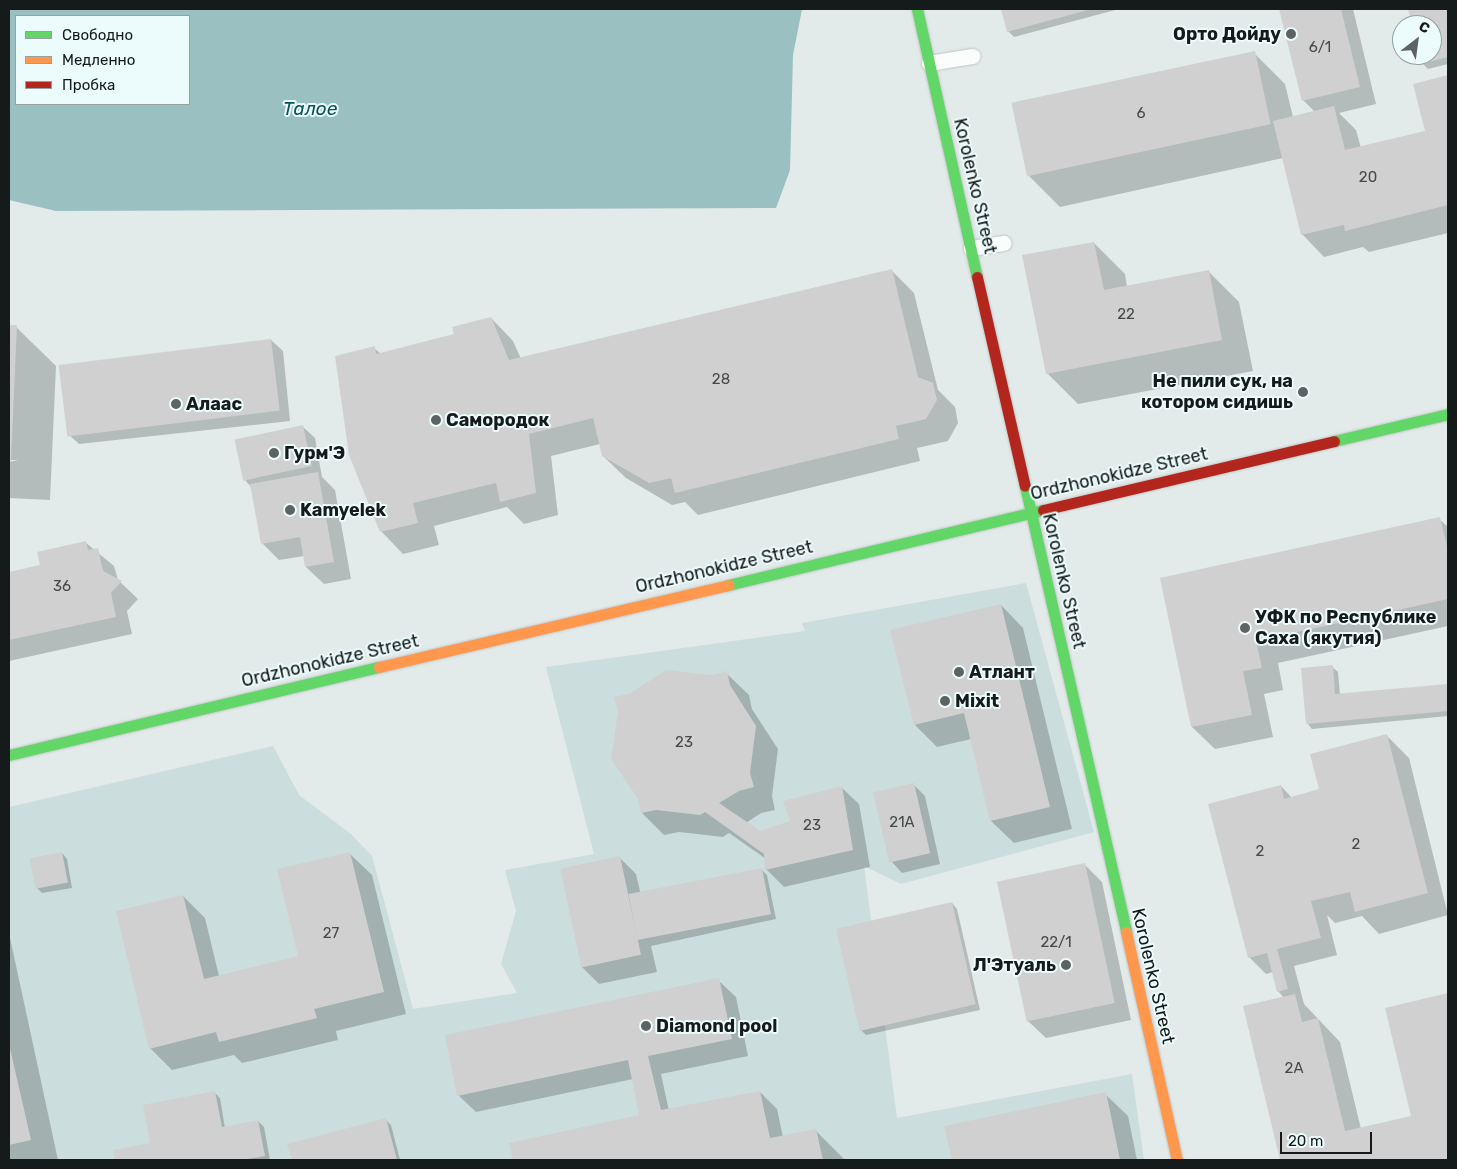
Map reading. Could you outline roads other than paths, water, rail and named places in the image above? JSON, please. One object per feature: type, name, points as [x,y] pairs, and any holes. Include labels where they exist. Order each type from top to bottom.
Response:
[{"type":"street","name":"Korolenko Street","points":[[917,9],[1177,1160]]},
{"type":"street","name":"Ordzhonokidze Street","points":[[9,755],[1448,415]]},
{"type":"lane","points":[[929,63],[972,56]]},
{"type":"lane","points":[[971,248],[1004,243]]},
{"type":"water","name":"Талое","points":[[9,9],[802,9],[793,55],[790,170],[776,208],[56,211],[9,200]]},
{"type":"place","name":"Орто Дойду","points":[[1291,34]]},
{"type":"place","name":"Не пили сук, на котором сидишь","points":[[1303,392]]},
{"type":"place","name":"Алаас","points":[[176,404]]},
{"type":"place","name":"Самородок","points":[[436,420]]},
{"type":"place","name":"Гурм'Э","points":[[274,453]]},
{"type":"place","name":"Kamyelek","points":[[290,510]]},
{"type":"place","name":"УФК по Республике Саха (якутия)","points":[[1245,628]]},
{"type":"place","name":"Атлант","points":[[959,672]]},
{"type":"place","name":"Mixit","points":[[945,701]]},
{"type":"place","name":"Л'Этуаль","points":[[1066,965]]},
{"type":"place","name":"Diamond pool","points":[[646,1026]]}]
